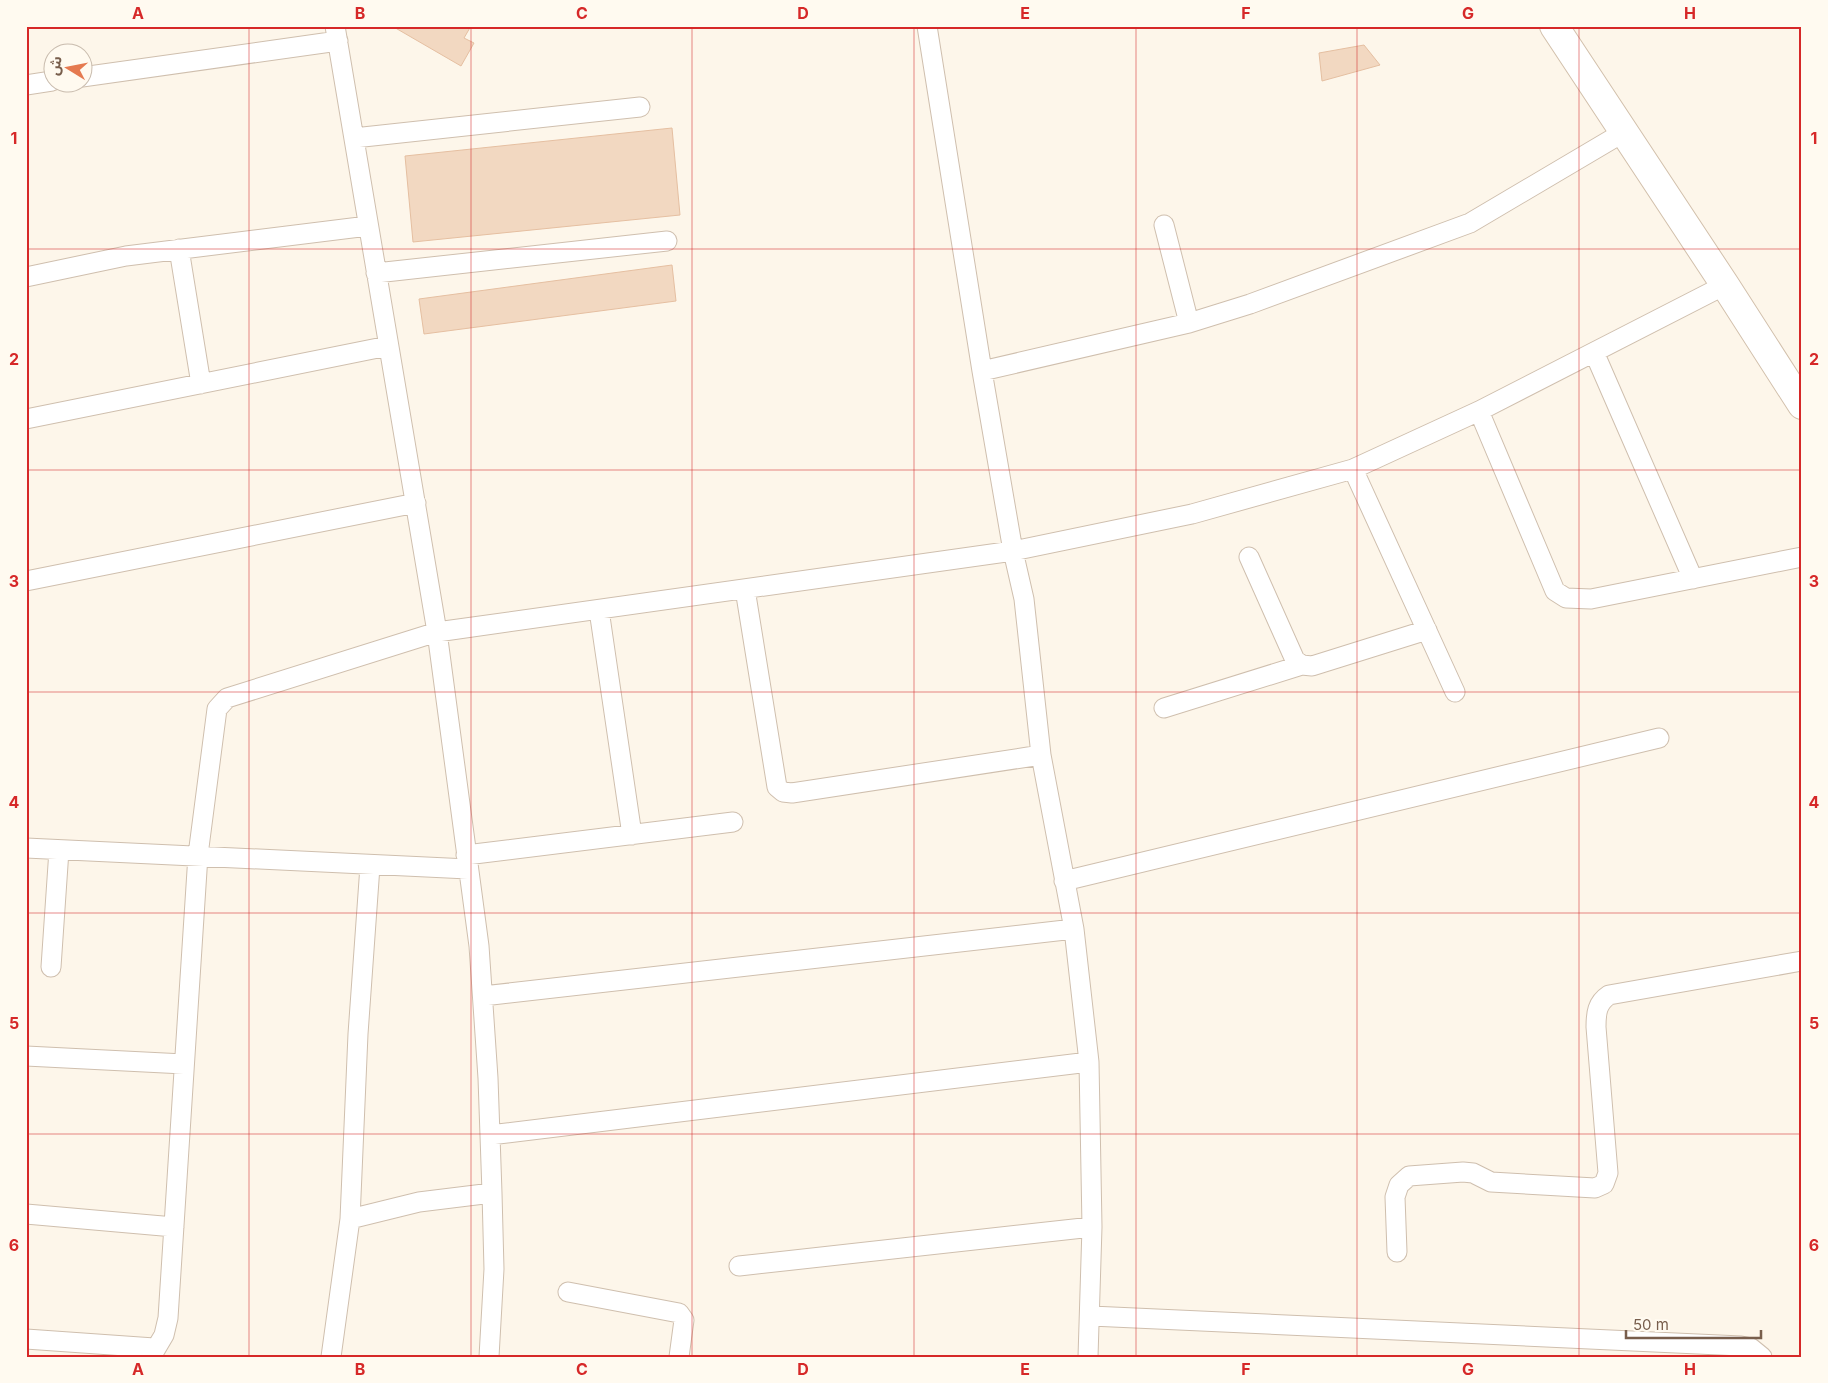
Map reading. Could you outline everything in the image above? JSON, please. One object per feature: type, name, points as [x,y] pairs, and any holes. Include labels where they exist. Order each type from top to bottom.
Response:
[{"type":"street","points":[[928,26],[982,372],[1013,551],[1024,599],[1041,755],[1074,929],[1089,1062],[1092,1227],[1091,1316],[1088,1357]]},
{"type":"street","points":[[1554,26],[1725,284],[1802,406]]},
{"type":"street","points":[[92,75],[336,34],[437,632],[483,996],[494,1270],[489,1357]]},
{"type":"street","points":[[26,85],[42,83]]},
{"type":"street","points":[[354,138],[640,108]]},
{"type":"street","points":[[982,372],[1189,323],[1250,304],[1470,222],[1624,132]]},
{"type":"street","points":[[1164,225],[1189,323]]},
{"type":"street","points":[[26,277],[126,256],[368,226]]},
{"type":"street","points":[[376,273],[667,241]]},
{"type":"street","points":[[179,249],[201,384]]},
{"type":"street","points":[[26,1339],[152,1352],[164,1334],[168,1318],[198,855],[217,709],[227,698],[437,632],[1013,551],[1192,514],[1353,469],[1479,411],[1725,284]]},
{"type":"street","points":[[26,419],[388,346]]},
{"type":"street","points":[[1594,352],[1692,579]]},
{"type":"street","points":[[1479,411],[1555,592],[1566,598],[1590,599],[1802,557]]},
{"type":"street","points":[[1353,469],[1455,692]]},
{"type":"street","points":[[26,581],[416,503]]},
{"type":"street","points":[[1249,557],[1295,660],[1302,666]]},
{"type":"street","points":[[745,589],[777,787],[783,792],[802,792],[1041,755]]},
{"type":"street","points":[[599,610],[632,835]]},
{"type":"street","points":[[1164,708],[1302,666],[1312,666],[1427,630]]},
{"type":"street","points":[[1064,881],[1659,738]]},
{"type":"street","points":[[26,848],[198,855],[370,866],[467,862],[632,835],[733,822]]},
{"type":"street","points":[[51,967],[59,850]]},
{"type":"street","points":[[331,1357],[350,1219],[358,1034],[370,866]]},
{"type":"street","points":[[483,996],[1074,929]]},
{"type":"street","points":[[1397,1252],[1395,1197],[1399,1185],[1410,1176],[1463,1172],[1500,1183],[1595,1188],[1604,1184],[1608,1173],[1596,1027],[1596,1013],[1600,1000],[1609,995],[1802,961]]},
{"type":"street","points":[[26,1056],[184,1064]]},
{"type":"street","points":[[490,1135],[1089,1062]]},
{"type":"street","points":[[350,1219],[420,1202],[492,1192]]},
{"type":"street","points":[[26,1214],[174,1227]]},
{"type":"street","points":[[739,1266],[1092,1227]]},
{"type":"street","points":[[568,1292],[679,1313],[684,1320],[679,1357]]},
{"type":"street","points":[[1091,1316],[1741,1346],[1752,1348],[1762,1357]]},
{"type":"building","points":[[392,26],[471,26],[464,38],[474,43],[461,66]]},
{"type":"building","points":[[1364,45],[1380,65],[1322,81],[1319,53]]},
{"type":"building","points":[[672,128],[680,215],[413,242],[405,156]]},
{"type":"building","points":[[672,265],[676,301],[424,334],[419,299]]}]
